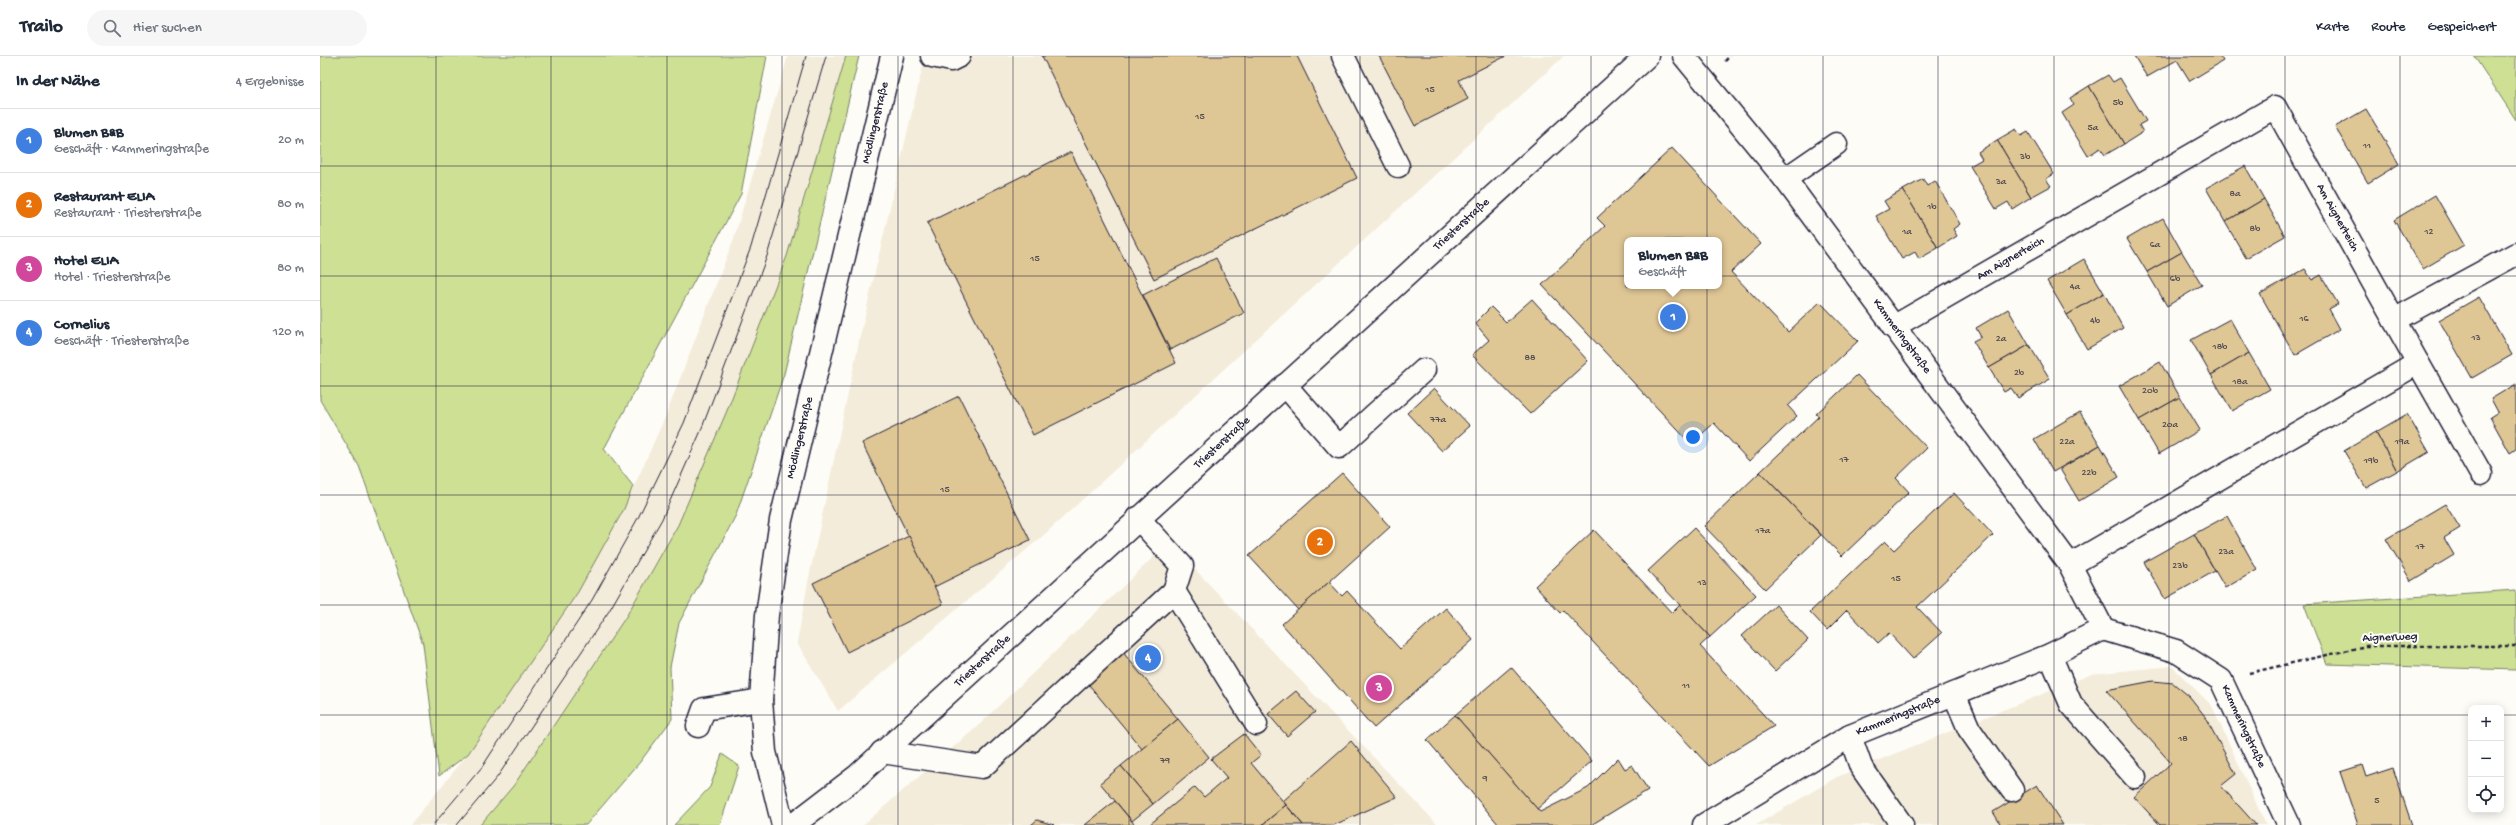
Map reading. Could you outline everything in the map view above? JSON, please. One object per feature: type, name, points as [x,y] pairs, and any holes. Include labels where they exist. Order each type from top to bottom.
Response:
[{"type":"street","name":"Mödlingerstraße","points":[[783,825],[765,752],[761,700],[767,615],[781,520],[892,56]]},
{"type":"street","points":[[932,56],[951,60],[959,56]]},
{"type":"street","points":[[1343,56],[1398,166]]},
{"type":"street","name":"Triesterstraße","points":[[793,825],[857,776],[1138,518],[1647,56]]},
{"type":"street","name":"Kammeringstraße","points":[[1684,56],[1785,179],[2070,565],[2103,629]]},
{"type":"street","name":"Am Aignerteich","points":[[1893,327],[2275,107],[2481,474]]},
{"type":"street","points":[[1785,179],[1836,144]]},
{"type":"street","points":[[2394,320],[2516,254]]},
{"type":"street","points":[[2070,565],[2418,363]]},
{"type":"street","points":[[1284,385],[1339,447],[1424,370]]},
{"type":"street","points":[[882,752],[982,767],[1174,590],[1182,566],[1138,518]]},
{"type":"street","points":[[1174,590],[1256,724]]},
{"type":"street","name":"Kammeringstraße","points":[[1704,825],[1850,736],[2050,655],[2103,629],[2176,651],[2221,680],[2289,825]]},
{"type":"street","points":[[2050,655],[2071,704],[2135,777]]},
{"type":"street","points":[[1954,694],[1969,729],[2012,790]]},
{"type":"street","points":[[698,726],[704,709],[761,700]]},
{"type":"street","points":[[1850,736],[1861,768],[1902,825]]},
{"type":"path","name":"Aignerweg","points":[[2221,680],[2366,646],[2516,646]]},
{"type":"shaded area","points":[[788,56],[846,56],[787,256],[726,413],[678,525],[627,615],[514,785],[480,825],[410,825],[468,754],[578,592],[624,509],[666,415],[734,238]]},
{"type":"shaded area","points":[[925,56],[1564,56],[1045,534],[838,711],[797,643],[808,582],[860,337]]},
{"type":"shaded area","points":[[1169,542],[1438,825],[863,825],[979,725]]},
{"type":"shaded area","points":[[2172,666],[2212,706],[2266,825],[1756,825],[1837,777],[2092,674]]},
{"type":"green space","points":[[320,56],[767,56],[741,194],[604,449],[633,486],[624,509],[578,592],[468,754],[439,776],[423,644],[359,466],[320,400]]},
{"type":"green space","points":[[846,56],[859,56],[784,374],[736,515],[679,623],[670,667],[672,719],[640,762],[586,825],[480,825],[514,785],[627,615],[678,525],[726,413],[787,256]]},
{"type":"green space","points":[[2474,56],[2516,56],[2516,120]]},
{"type":"green space","points":[[2516,590],[2516,670],[2327,664],[2304,604]]},
{"type":"green space","points":[[722,754],[739,766],[720,825],[674,825],[710,787]]},
{"type":"building","points":[[1042,56],[1297,56],[1357,178],[1154,279]]},
{"type":"building","points":[[1379,56],[1506,56],[1459,80],[1468,99],[1415,126]]},
{"type":"building","points":[[2134,56],[2220,56],[2223,61],[2190,81],[2177,60],[2147,77]]},
{"type":"building","points":[[2108,75],[2113,82],[2120,78],[2146,121],[2139,125],[2143,132],[2124,144],[2089,86]]},
{"type":"building","points":[[2089,86],[2124,144],[2105,155],[2100,148],[2088,156],[2062,113],[2074,105],[2070,98]]},
{"type":"building","points":[[2366,109],[2399,164],[2368,183],[2335,127]]},
{"type":"building","points":[[2016,129],[2021,136],[2028,132],[2054,174],[2046,179],[2051,186],[2031,197],[1997,140]]},
{"type":"building","points":[[1997,140],[2031,197],[2012,209],[2008,202],[1996,209],[1970,166],[1982,159],[1978,152]]},
{"type":"building","points":[[1672,148],[1761,244],[1731,272],[1788,332],[1820,302],[1858,341],[1788,406],[1797,416],[1749,461],[1714,423],[1691,444],[1542,285],[1605,226],[1597,218]]},
{"type":"building","points":[[1071,152],[1176,363],[1033,435],[927,223]]},
{"type":"building","points":[[2245,166],[2264,199],[2225,222],[2206,188]]},
{"type":"building","points":[[1923,179],[1927,186],[1935,181],[1960,224],[1953,229],[1957,236],[1938,248],[1903,190]]},
{"type":"building","points":[[1903,190],[1938,248],[1919,259],[1915,252],[1902,259],[1876,216],[1889,209],[1884,201]]},
{"type":"building","points":[[2435,195],[2464,245],[2423,269],[2394,220]]},
{"type":"building","points":[[2264,199],[2285,236],[2246,258],[2225,222]]},
{"type":"building","points":[[2163,218],[2182,252],[2147,272],[2127,239]]},
{"type":"building","points":[[2182,252],[2202,285],[2167,306],[2147,272]]},
{"type":"building","points":[[1216,258],[1244,313],[1170,350],[1143,295]]},
{"type":"building","points":[[2084,259],[2104,293],[2067,315],[2047,281]]},
{"type":"building","points":[[2305,269],[2312,280],[2321,275],[2338,304],[2329,309],[2340,329],[2295,355],[2260,294]]},
{"type":"building","points":[[2104,293],[2123,328],[2087,349],[2067,315]]},
{"type":"building","points":[[2479,297],[2512,355],[2472,378],[2439,320]]},
{"type":"building","points":[[1532,299],[1588,361],[1530,414],[1472,355],[1489,340],[1475,323],[1491,307],[1506,322]]},
{"type":"building","points":[[2008,309],[2029,345],[1989,368],[1973,341],[1981,337],[1976,328]]},
{"type":"building","points":[[2230,319],[2249,353],[2211,375],[2191,340]]},
{"type":"building","points":[[2029,345],[2050,379],[2018,398],[2011,388],[2004,392],[1989,368]]},
{"type":"building","points":[[2249,353],[2270,389],[2232,411],[2211,375]]},
{"type":"building","points":[[2160,362],[2180,397],[2139,420],[2119,386]]},
{"type":"building","points":[[1857,375],[1927,448],[1896,478],[1909,492],[1842,556],[1760,472],[1819,416],[1816,414]]},
{"type":"building","points":[[2516,384],[2516,449],[2510,453],[2490,417],[2498,412],[2491,399]]},
{"type":"building","points":[[1434,388],[1470,426],[1442,451],[1407,413]]},
{"type":"building","points":[[959,396],[1030,540],[934,587],[862,443]]},
{"type":"building","points":[[2180,397],[2200,430],[2159,454],[2139,420]]},
{"type":"building","points":[[2080,412],[2100,445],[2053,472],[2034,439]]},
{"type":"building","points":[[2407,414],[2429,452],[2397,471],[2376,432]]},
{"type":"building","points":[[2376,432],[2397,471],[2366,488],[2344,451]]},
{"type":"building","points":[[2100,445],[2119,477],[2079,501],[2060,469]]},
{"type":"building","points":[[1760,472],[1821,535],[1765,589],[1704,526]]},
{"type":"building","points":[[1342,473],[1390,527],[1298,610],[1249,556]]},
{"type":"building","points":[[1954,493],[1993,535],[1917,607],[1942,633],[1913,659],[1889,633],[1878,643],[1847,610],[1827,630],[1810,612],[1885,541],[1894,550]]},
{"type":"building","points":[[2445,504],[2460,528],[2444,538],[2454,555],[2411,581],[2386,539]]},
{"type":"building","points":[[2227,516],[2257,570],[2225,588],[2194,534]]},
{"type":"building","points":[[1694,528],[1756,595],[1710,637],[1648,571]]},
{"type":"building","points":[[1594,530],[1672,613],[1680,605],[1710,637],[1700,646],[1774,726],[1709,766],[1563,610],[1560,613],[1535,586]]},
{"type":"building","points":[[2194,534],[2215,571],[2165,599],[2144,562]]},
{"type":"building","points":[[909,536],[943,604],[847,652],[813,583]]},
{"type":"building","points":[[1329,582],[1342,596],[1347,591],[1400,649],[1446,608],[1473,640],[1374,728],[1282,624]]},
{"type":"building","points":[[1776,605],[1808,640],[1775,671],[1742,636]]},
{"type":"building","points":[[1121,650],[1178,719],[1142,749],[1085,680]]},
{"type":"building","points":[[1511,667],[1592,761],[1537,809],[1455,715]]},
{"type":"building","points":[[2153,681],[2173,683],[2190,697],[2204,715],[2236,774],[2221,786],[2256,825],[2160,825],[2134,797],[2171,763],[2106,690]]},
{"type":"building","points":[[1296,691],[1315,712],[1287,736],[1268,714]]},
{"type":"building","points":[[1455,715],[1540,812],[1588,788],[1618,758],[1625,769],[1632,765],[1648,790],[1591,825],[1499,825],[1427,740]]},
{"type":"building","points":[[1178,719],[1209,757],[1153,804],[1121,766]]},
{"type":"building","points":[[1244,734],[1261,755],[1251,763],[1286,805],[1262,825],[1149,825],[1195,787],[1204,797],[1227,778],[1211,759]]},
{"type":"building","points":[[1351,741],[1397,797],[1334,825],[1303,825],[1283,801]]},
{"type":"building","points":[[2362,765],[2366,777],[2393,768],[2412,825],[2358,825],[2340,772]]},
{"type":"building","points":[[1121,766],[1153,804],[1132,821],[1100,783]]},
{"type":"building","points":[[2037,785],[2063,825],[2001,825],[1993,812]]},
{"type":"building","points":[[1115,801],[1135,825],[1085,825]]},
{"type":"building","points":[[1286,805],[1303,825],[1262,825]]},
{"type":"building","points":[[1037,820],[1054,825],[1031,825]]},
{"type":"tram line","points":[[433,825],[482,767],[592,600],[638,518],[684,423],[751,247],[806,56]]},
{"type":"tram line","points":[[457,825],[498,776],[609,611],[662,519],[700,433],[767,256],[826,56]]},
{"type":"place","name":"Blumen B&B","points":[[1673,317]]},
{"type":"place","name":"Restaurant ELIA","points":[[1320,542]]},
{"type":"place","name":"Cornelius","points":[[1148,658]]},
{"type":"place","name":"Hotel ELIA","points":[[1379,688]]}]
